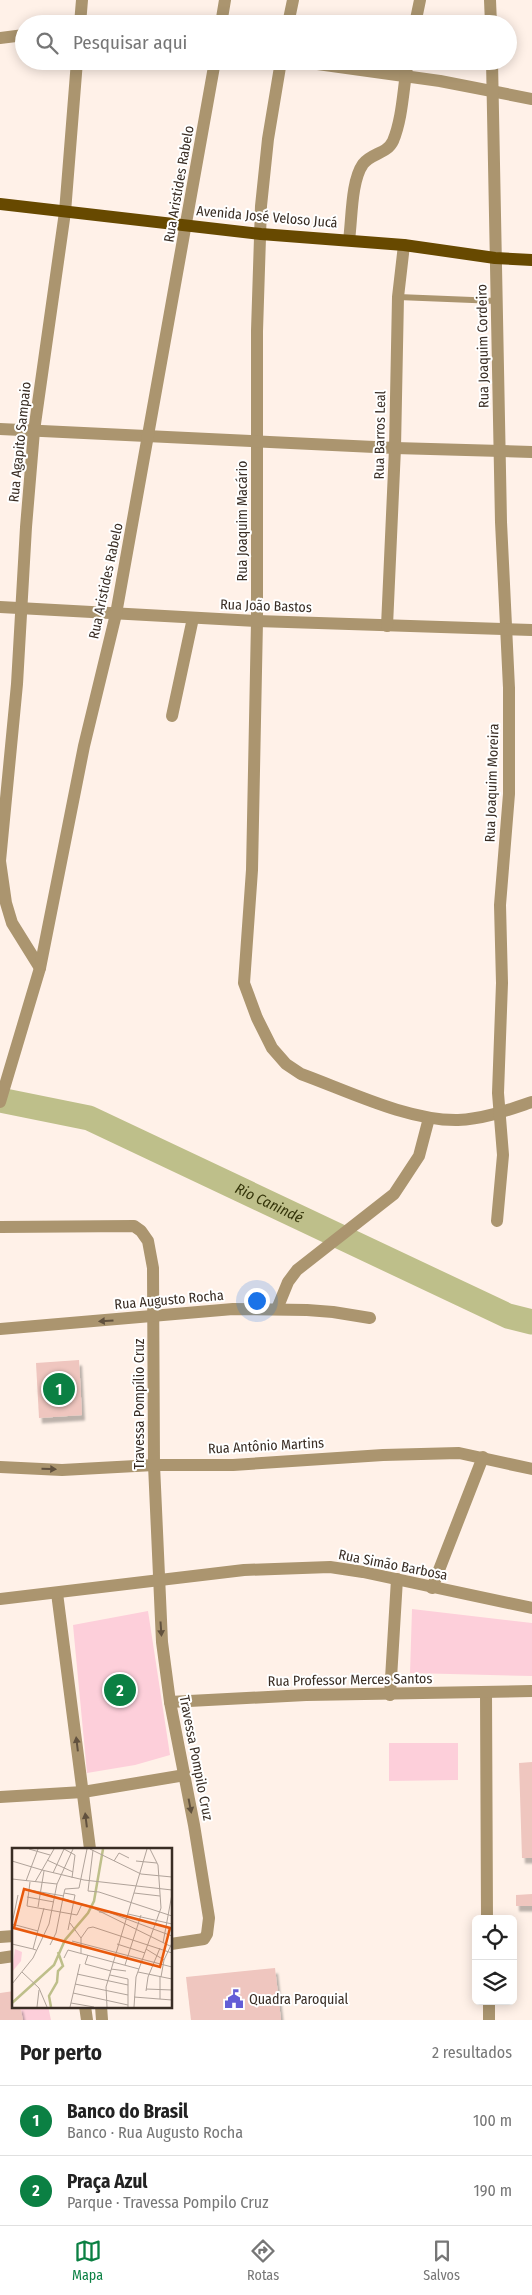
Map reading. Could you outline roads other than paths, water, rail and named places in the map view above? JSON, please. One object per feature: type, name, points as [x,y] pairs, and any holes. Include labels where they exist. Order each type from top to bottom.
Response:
[{"type":"main road","name":"Avenida José Veloso Jucá","points":[[0,204],[261,234],[404,245],[495,258],[532,260]]},
{"type":"street","points":[[81,15],[82,0]]},
{"type":"street","points":[[222,15],[225,0]]},
{"type":"street","points":[[290,15],[293,0]]},
{"type":"street","points":[[417,15],[420,0]]},
{"type":"street","points":[[490,0],[491,15]]},
{"type":"street","points":[[0,38],[15,36]]},
{"type":"street","name":"Rua Agapito Sampaio","points":[[40,968],[12,923],[6,903],[0,861],[17,684],[34,431],[65,212],[76,70]]},
{"type":"street","name":"Rua Aristides Rabelo","points":[[0,1102],[40,968],[84,746],[116,614],[213,70]]},
{"type":"street","name":"Rua Joaquim Macário","points":[[280,70],[268,139],[261,206],[257,331],[257,621],[252,870],[244,983],[257,1018],[272,1048],[286,1064],[301,1074],[429,1118]]},
{"type":"street","points":[[362,70],[532,99]]},
{"type":"street","points":[[349,240],[359,172],[364,163],[388,149],[392,143],[407,70]]},
{"type":"street","name":"Rua Joaquim Cordeiro","points":[[492,70],[495,258],[506,630]]},
{"type":"street","name":"Rua Barros Leal","points":[[388,626],[395,448],[398,297],[404,245]]},
{"type":"street","points":[[0,429],[395,448],[532,452]]},
{"type":"street","name":"Rua João Bastos","points":[[0,607],[257,621],[532,630]]},
{"type":"street","points":[[172,716],[193,618]]},
{"type":"street","name":"Rua Joaquim Moreira","points":[[497,1221],[503,1155],[498,1093],[502,983],[500,905],[509,794],[509,688],[506,630]]},
{"type":"street","points":[[277,1309],[288,1282],[297,1270],[394,1194],[419,1156],[429,1118],[458,1120],[500,1114],[532,1102]]},
{"type":"street","name":"Travessa Pompílio Cruz","points":[[0,1228],[134,1226],[141,1230],[148,1241],[152,1256],[154,1317],[154,1464],[158,1580]]},
{"type":"street","name":"Rua Augusto Rocha","points":[[0,1329],[233,1309],[333,1312],[370,1318]]},
{"type":"street","name":"Rua Antônio Martins","points":[[0,1467],[62,1470],[154,1464],[233,1464],[414,1453],[459,1453],[532,1469]]},
{"type":"street","points":[[432,1588],[483,1457]]},
{"type":"street","name":"Rua Simão Barbosa","points":[[0,1599],[244,1570],[330,1567],[397,1579],[532,1608]]},
{"type":"street","points":[[390,1695],[397,1579]]},
{"type":"street","name":"Travessa Pompilo Cruz","points":[[158,1580],[162,1642],[170,1702],[209,1918],[207,1934],[204,1940],[172,1944]]},
{"type":"street","points":[[57,1593],[90,1848]]},
{"type":"street","name":"Rua Professor Merces Santos","points":[[170,1702],[306,1695],[532,1691]]},
{"type":"street","points":[[486,1692],[488,1915]]},
{"type":"street","points":[[0,1797],[83,1792],[184,1775]]},
{"type":"street","points":[[489,2005],[489,2020]]},
{"type":"lane","points":[[398,297],[497,301]]},
{"type":"waterway","name":"Rio Canindé","points":[[0,1100],[89,1118],[508,1316],[532,1322]]},
{"type":"place","name":"Banco do Brasil","points":[[59,1389]]},
{"type":"place","name":"Praça Azul","points":[[120,1690]]},
{"type":"place","name":"Quadra Paroquial","points":[[234,1999]]}]
